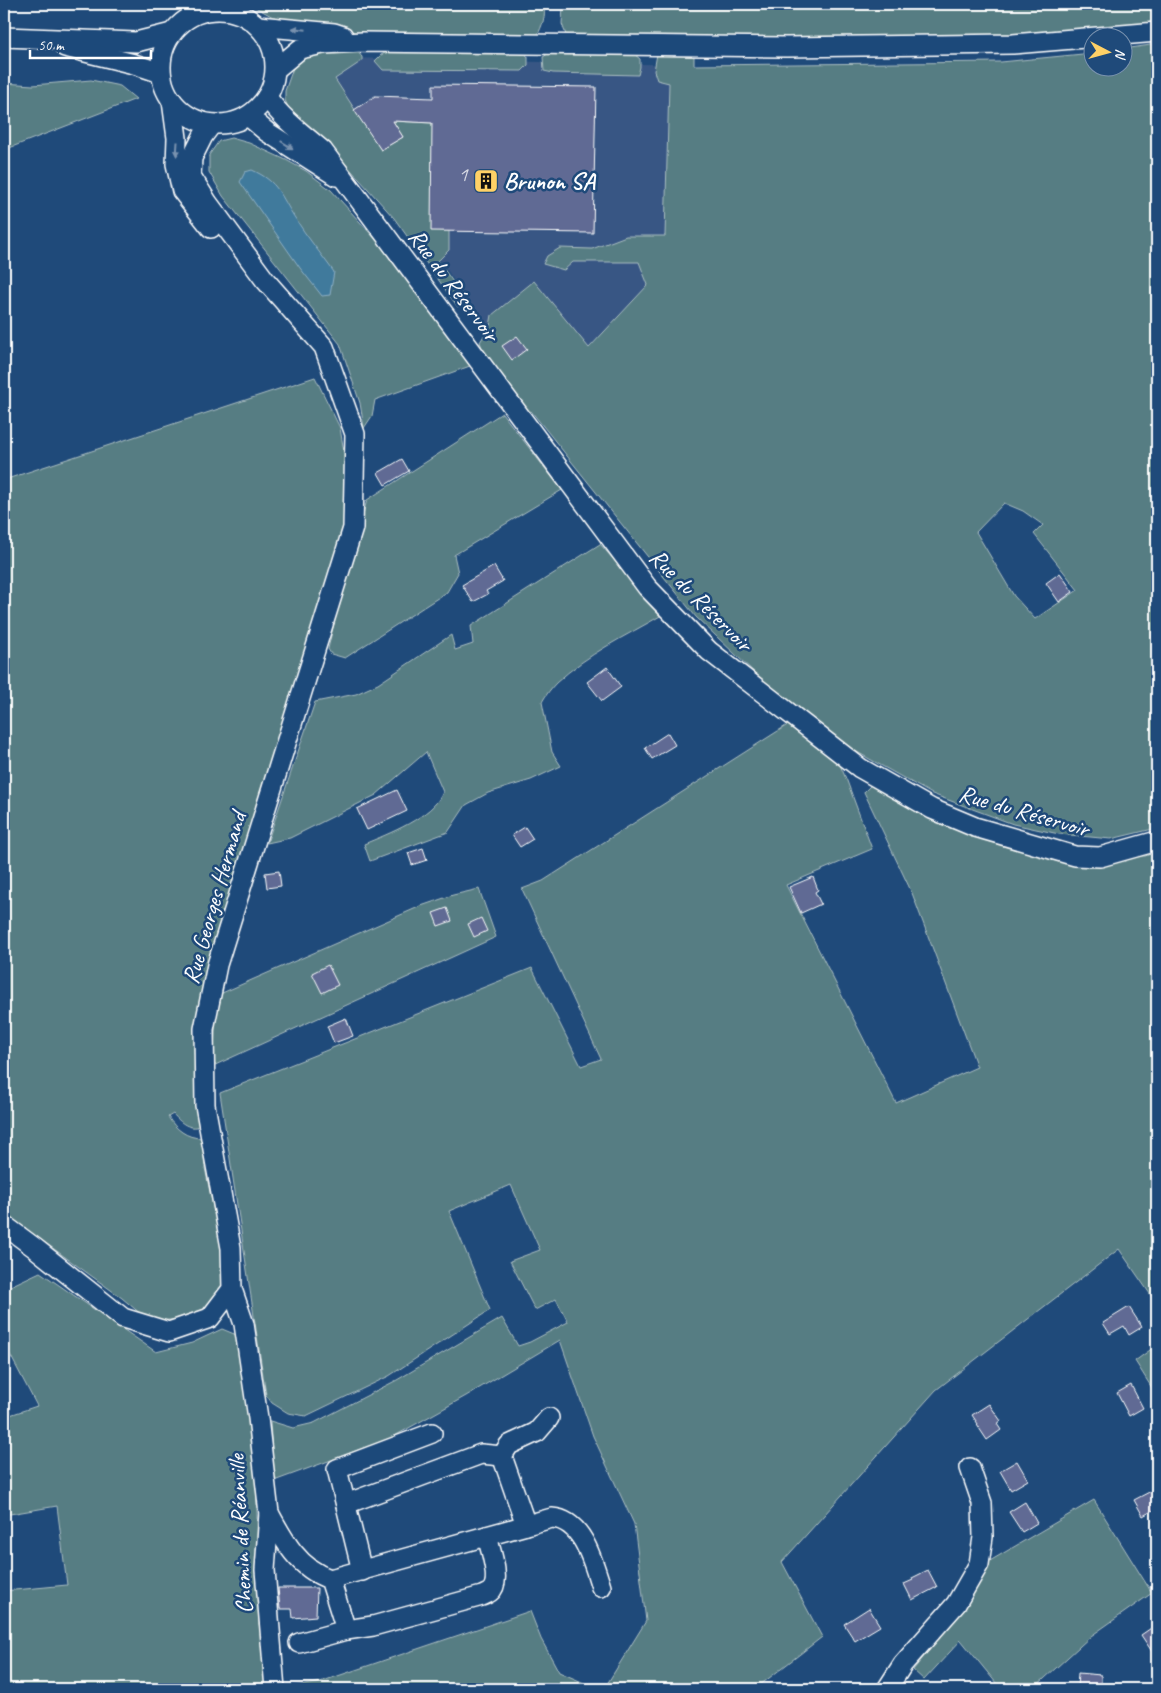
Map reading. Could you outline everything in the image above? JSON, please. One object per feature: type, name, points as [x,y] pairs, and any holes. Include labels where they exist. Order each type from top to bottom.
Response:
[{"type":"street","points":[[223,7],[258,26],[265,33],[272,48],[276,69],[273,85],[267,97],[257,109],[238,121],[212,124],[187,116],[172,101],[164,86],[161,61],[164,49],[172,33],[186,12],[198,13],[223,7]]},
{"type":"street","points":[[258,26],[334,33],[363,42]]},
{"type":"street","points":[[276,69],[300,49],[323,44],[363,42],[787,47],[1014,44],[1157,32]]},
{"type":"street","points":[[4,37],[136,42],[172,33]]},
{"type":"street","points":[[24,38],[134,64],[161,73]]},
{"type":"street","name":"Rue du Réservoir","points":[[267,97],[279,113],[323,150],[647,587],[709,651],[860,768],[932,809],[975,827],[1075,856],[1100,857],[1157,841]]},
{"type":"street","name":"Rue Georges Hermand","points":[[172,101],[177,138],[176,164],[182,191],[212,230],[264,280],[324,348],[356,434],[353,528],[217,965],[204,1029],[206,1105],[231,1248],[232,1289]]},
{"type":"street","name":"Rue du Réservoir","points":[[248,116],[267,132],[348,183]]},
{"type":"street","name":"Rue Georges Hermand","points":[[212,124],[203,136],[192,158],[191,176],[208,203],[264,280]]},
{"type":"street","points":[[4,1226],[35,1248],[123,1318],[169,1332],[210,1318],[232,1289]]},
{"type":"street","name":"Chemin de Réanville","points":[[232,1289],[244,1324],[258,1418],[269,1513],[265,1570],[275,1689]]},
{"type":"street","points":[[502,1456],[510,1446],[537,1432],[549,1418]]},
{"type":"street","points":[[362,1571],[337,1469],[432,1432]]},
{"type":"street","points":[[346,1504],[481,1454],[502,1456]]},
{"type":"street","points":[[502,1456],[526,1525]]},
{"type":"street","points":[[887,1689],[903,1664],[956,1604],[979,1564],[983,1538],[982,1503],[970,1468]]},
{"type":"street","points":[[269,1513],[285,1542],[305,1566],[318,1576],[330,1579],[552,1518],[561,1518],[570,1524],[580,1536],[592,1559],[601,1587]]},
{"type":"street","points":[[300,1643],[346,1630],[373,1626],[482,1596],[491,1591],[496,1583],[496,1574],[487,1536]]},
{"type":"street","points":[[330,1579],[346,1630]]},
{"type":"shaded area","points":[[345,58],[694,65],[691,239],[538,403],[379,171],[325,79]]},
{"type":"shaded area","points":[[252,170],[274,184],[300,225],[334,272],[330,295],[322,296],[300,268],[240,182],[245,172]]},
{"type":"green space","points":[[250,4],[543,4],[544,16],[537,36],[382,35],[273,17]]},
{"type":"green space","points":[[563,4],[1157,4],[1157,24],[1084,28],[1084,30],[1005,37],[812,41],[566,35],[562,24]]},
{"type":"green space","points":[[1157,44],[1157,828],[1111,839],[1059,834],[1013,824],[932,794],[850,748],[758,676],[696,617],[531,411],[526,415],[486,358],[480,342],[490,326],[492,315],[534,281],[589,348],[648,285],[639,262],[573,262],[564,270],[543,264],[547,256],[560,248],[592,249],[626,236],[665,236],[669,83],[657,80],[654,71],[657,54],[694,53],[694,65],[1001,62],[1084,54],[1084,78],[1134,78],[1134,47]],"holes":[[[1004,503],[1023,511],[1043,525],[1034,534],[1078,590],[1035,619],[1014,596],[976,532]]]},
{"type":"green space","points":[[357,51],[362,57],[362,61],[335,79],[381,150],[403,137],[393,121],[432,123],[449,231],[449,250],[438,261],[466,300],[458,307],[394,218],[325,141],[291,114],[285,100],[285,91],[293,68],[301,60],[312,54]]},
{"type":"green space","points":[[389,51],[523,51],[528,57],[528,65],[522,71],[383,70],[375,61]]},
{"type":"green space","points":[[553,51],[634,54],[640,59],[640,67],[638,75],[553,73],[544,71],[543,57]]},
{"type":"green space","points":[[91,80],[120,86],[136,99],[4,150],[4,83],[33,85]]},
{"type":"green space","points":[[231,138],[249,143],[286,160],[306,171],[331,190],[378,242],[470,366],[375,400],[372,416],[364,428],[360,403],[340,344],[223,196],[209,172],[209,155],[219,141]]},
{"type":"green space","points":[[315,377],[340,428],[347,470],[348,515],[207,979],[194,1047],[201,1126],[193,1127],[186,1125],[173,1114],[168,1117],[186,1135],[202,1138],[205,1168],[226,1270],[222,1289],[213,1302],[198,1313],[181,1319],[156,1321],[142,1315],[122,1298],[4,1213],[4,480]]},
{"type":"green space","points":[[502,413],[562,490],[454,555],[458,573],[447,592],[345,658],[331,654],[328,649],[343,584],[367,500]]},
{"type":"green space","points":[[600,544],[662,615],[581,663],[556,683],[547,694],[542,702],[552,752],[561,766],[531,780],[488,793],[466,805],[448,832],[370,861],[364,844],[397,830],[420,817],[438,801],[443,792],[426,752],[376,795],[290,838],[267,843],[315,702],[356,694],[378,684],[451,635],[455,650],[473,644],[471,626]]},
{"type":"green space","points":[[789,724],[840,765],[872,849],[786,885],[896,1103],[977,1067],[912,893],[864,792],[872,784],[921,811],[1099,853],[1145,856],[1157,852],[1157,1304],[1119,1249],[936,1390],[782,1562],[822,1637],[755,1689],[604,1689],[646,1621],[634,1524],[593,1436],[560,1340],[391,1438],[274,1481],[270,1421],[293,1428],[314,1423],[397,1380],[502,1318],[518,1346],[530,1342],[568,1322],[556,1299],[535,1310],[510,1261],[540,1250],[511,1185],[449,1211],[490,1310],[389,1376],[306,1416],[288,1413],[272,1403],[266,1395],[220,1093],[532,968],[581,1066],[601,1059],[522,889],[543,881]]},
{"type":"green space","points":[[479,889],[496,937],[213,1066],[217,1002],[222,993],[421,906],[453,895]]},
{"type":"green space","points":[[40,1272],[156,1352],[192,1343],[222,1329],[239,1336],[256,1456],[259,1623],[269,1689],[4,1689],[4,1591],[67,1585],[57,1506],[4,1515],[4,1417],[37,1406],[4,1343],[4,1289]]},
{"type":"green space","points":[[1157,1345],[1157,1396],[1135,1361]]},
{"type":"green space","points":[[1094,1500],[1152,1593],[1091,1636],[1033,1689],[1001,1689],[961,1640],[924,1680],[913,1670],[962,1610],[983,1565]]},
{"type":"green space","points":[[530,1611],[541,1639],[559,1672],[598,1689],[284,1689],[317,1683]]},
{"type":"building","name":"Brunon SA","points":[[433,85],[596,87],[593,233],[431,231],[432,123],[393,121],[403,137],[381,150],[354,110],[375,96],[433,98]]},
{"type":"building","points":[[517,336],[527,349],[512,360],[502,346]]},
{"type":"building","points":[[402,459],[409,471],[385,485],[378,473]]},
{"type":"building","points":[[494,566],[503,581],[486,591],[488,594],[473,602],[462,585]]},
{"type":"building","points":[[1060,573],[1073,592],[1059,602],[1046,583]]},
{"type":"building","points":[[607,667],[621,687],[602,701],[587,682]]},
{"type":"building","points":[[668,733],[675,745],[652,759],[645,748]]},
{"type":"building","points":[[397,790],[407,811],[367,830],[357,809]]},
{"type":"building","points":[[525,827],[533,839],[520,847],[512,835]]},
{"type":"building","points":[[423,848],[427,860],[412,865],[408,853]]},
{"type":"building","points":[[279,871],[281,886],[267,888],[265,873]]},
{"type":"building","points":[[813,877],[818,890],[815,892],[821,904],[801,913],[789,887]]},
{"type":"building","points":[[447,908],[452,921],[438,926],[433,913]]},
{"type":"building","points":[[481,918],[487,931],[474,937],[468,924]]},
{"type":"building","points":[[328,965],[338,985],[322,993],[312,973]]},
{"type":"building","points":[[346,1018],[353,1036],[334,1043],[327,1026]]},
{"type":"building","points":[[1129,1307],[1142,1327],[1129,1335],[1124,1326],[1110,1334],[1103,1323]]},
{"type":"building","points":[[1131,1385],[1143,1408],[1129,1416],[1117,1393]]},
{"type":"building","points":[[989,1404],[1001,1421],[997,1424],[1001,1430],[987,1440],[972,1415]]},
{"type":"building","points":[[1017,1461],[1028,1480],[1011,1490],[1000,1471]]},
{"type":"building","points":[[1157,1488],[1157,1508],[1143,1516],[1134,1500]]},
{"type":"building","points":[[1025,1502],[1037,1523],[1022,1532],[1009,1512]]},
{"type":"building","points":[[928,1570],[937,1587],[912,1600],[904,1584]]},
{"type":"building","points":[[278,1588],[317,1588],[316,1616],[293,1618],[292,1609],[280,1609]]},
{"type":"building","points":[[869,1608],[880,1626],[855,1641],[844,1624]]},
{"type":"building","points":[[1157,1624],[1157,1659],[1141,1635]]},
{"type":"building","points":[[1078,1673],[1101,1675],[1101,1689],[1077,1689]]},
{"type":"place","name":"Brunon SA","points":[[486,181]]}]
